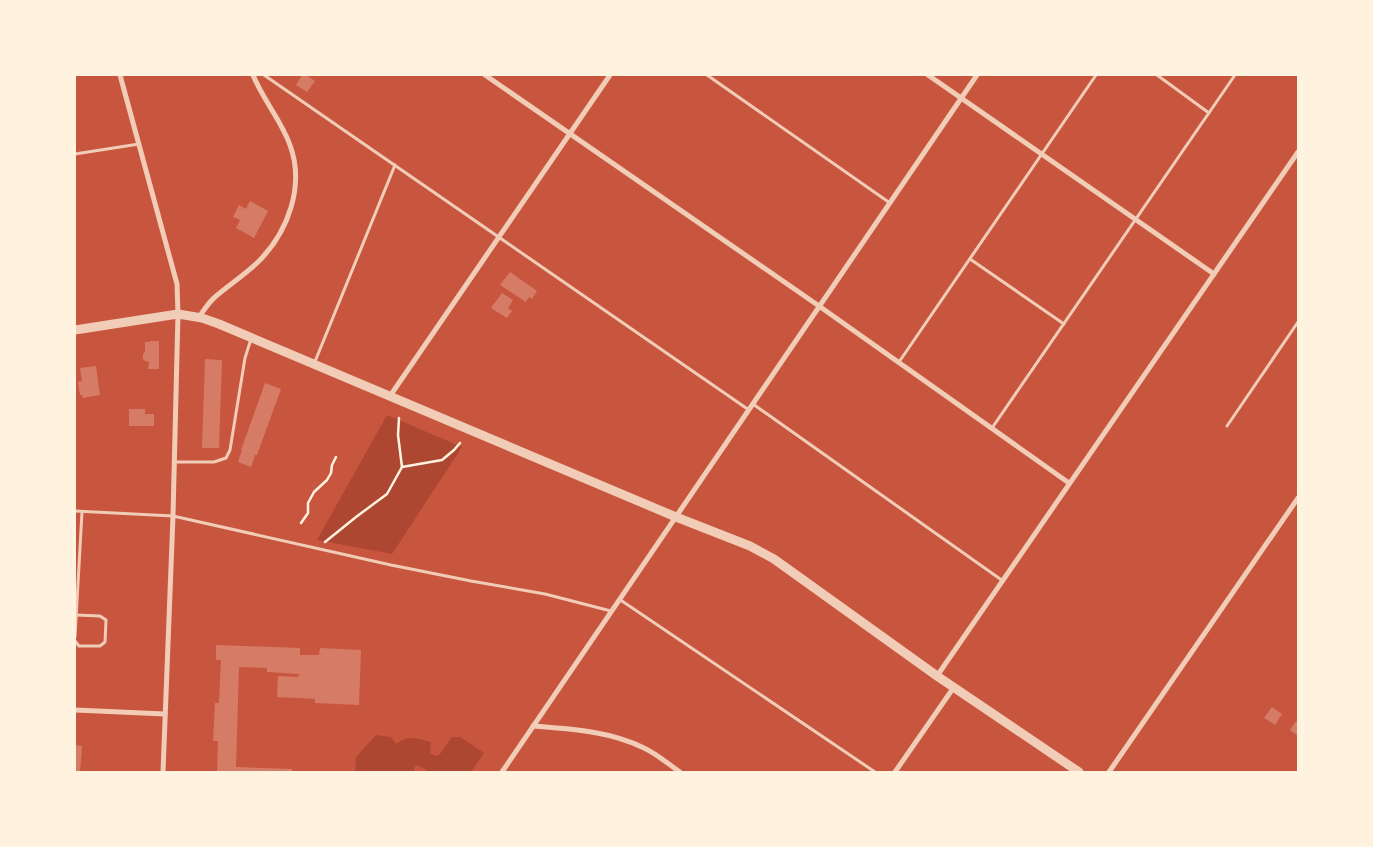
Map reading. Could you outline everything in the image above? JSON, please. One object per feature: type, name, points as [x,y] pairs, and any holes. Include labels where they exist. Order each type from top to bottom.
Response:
[{"type":"street","points":[[120,75],[177,284],[178,314],[173,516],[163,772]]},
{"type":"street","points":[[198,318],[214,297],[260,260],[274,244],[290,213],[294,196],[296,179],[291,147],[253,75]]},
{"type":"street","points":[[485,75],[819,306],[1069,483]]},
{"type":"street","points":[[390,396],[610,75]]},
{"type":"street","points":[[928,75],[1214,274]]},
{"type":"street","points":[[502,772],[977,75]]},
{"type":"street","points":[[937,676],[1298,152]]},
{"type":"street","points":[[75,330],[178,314],[219,324],[676,517],[750,546],[774,560],[937,676],[1079,772]]},
{"type":"street","points":[[1110,772],[1298,498]]},
{"type":"street","points":[[895,772],[954,687]]},
{"type":"street","points":[[75,710],[165,714]]},
{"type":"street","points":[[533,726],[589,731],[628,742],[645,749],[680,772]]},
{"type":"lane","points":[[264,75],[748,410]]},
{"type":"lane","points":[[707,75],[890,203]]},
{"type":"lane","points":[[898,363],[1096,75]]},
{"type":"lane","points":[[1157,75],[1209,113]]},
{"type":"lane","points":[[992,428],[1236,75]]},
{"type":"lane","points":[[75,154],[139,144]]},
{"type":"lane","points":[[314,364],[395,166]]},
{"type":"lane","points":[[970,259],[1064,324]]},
{"type":"lane","points":[[1227,426],[1298,322]]},
{"type":"lane","points":[[174,462],[214,462],[226,458],[230,450],[245,358],[252,338]]},
{"type":"lane","points":[[753,404],[1003,581]]},
{"type":"lane","points":[[75,511],[173,516],[462,579],[545,594],[611,611]]},
{"type":"lane","points":[[76,615],[100,616],[106,620],[105,642],[100,646],[79,646],[75,639],[76,615],[82,512]]},
{"type":"lane","points":[[619,599],[875,772]]},
{"type":"path","points":[[321,549],[322,545],[387,494],[402,467],[398,435],[399,418]]},
{"type":"path","points":[[402,467],[442,460],[460,443]]},
{"type":"path","points":[[302,523],[308,513],[308,503],[314,492],[331,474],[332,464],[336,456]]},
{"type":"shaded area","points":[[387,415],[462,447],[392,554],[317,540]]},
{"type":"shaded area","points":[[376,735],[391,737],[396,744],[409,738],[431,742],[430,753],[435,756],[440,754],[452,737],[460,737],[484,753],[471,772],[429,772],[418,765],[411,772],[355,772],[356,757]]},
{"type":"building","points":[[302,75],[306,75],[315,81],[307,92],[296,85]]},
{"type":"building","points":[[250,201],[268,211],[254,238],[236,228],[240,220],[233,217],[239,205],[246,209]]},
{"type":"building","points":[[510,272],[537,291],[532,299],[529,297],[526,302],[500,285]]},
{"type":"building","points":[[502,293],[513,300],[508,308],[512,311],[507,318],[491,308]]},
{"type":"building","points":[[159,341],[159,369],[148,369],[149,362],[143,359],[145,342]]},
{"type":"building","points":[[205,359],[222,360],[219,448],[202,448]]},
{"type":"building","points":[[96,366],[100,395],[83,398],[80,395],[78,382],[82,381],[80,368]]},
{"type":"building","points":[[265,383],[281,389],[251,467],[238,462]]},
{"type":"building","points":[[129,409],[145,409],[145,414],[154,414],[154,426],[129,426]]},
{"type":"building","points":[[216,645],[300,648],[300,655],[319,655],[320,648],[361,650],[359,705],[315,703],[315,699],[277,697],[278,676],[298,677],[299,674],[267,672],[267,668],[239,667],[236,767],[292,769],[292,772],[217,772],[218,741],[213,741],[215,703],[219,703],[221,660],[216,660]]},
{"type":"building","points":[[1272,707],[1282,714],[1275,725],[1264,718]]},
{"type":"building","points":[[1296,721],[1298,722],[1298,736],[1290,730]]},
{"type":"building","points":[[75,745],[82,746],[80,772],[75,772]]}]
